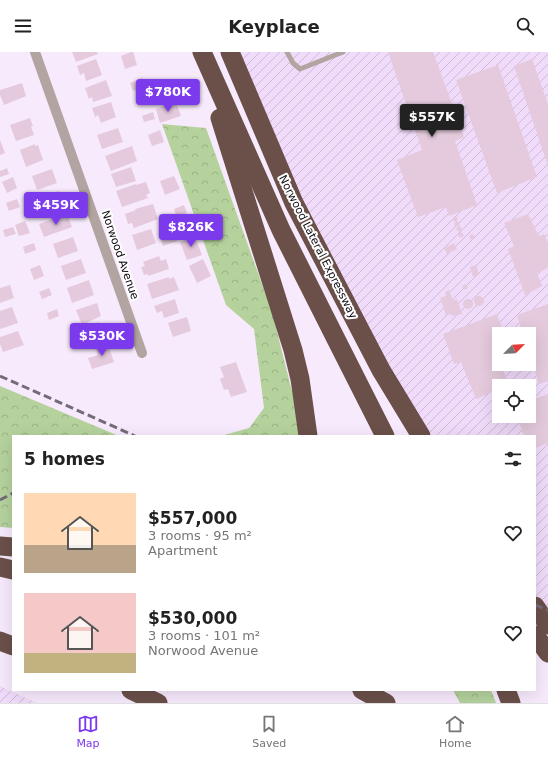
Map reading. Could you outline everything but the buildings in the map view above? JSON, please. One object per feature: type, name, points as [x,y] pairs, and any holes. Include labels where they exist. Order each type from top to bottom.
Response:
[{"type":"highway","points":[[198,52],[293,350],[300,379],[308,435]]},
{"type":"highway","name":"Norwood Lateral Expressway","points":[[202,52],[281,230],[342,349]]},
{"type":"highway","name":"Norwood Lateral Expressway","points":[[230,52],[294,203],[381,370],[420,435]]},
{"type":"highway","points":[[342,349],[385,435]]},
{"type":"highway","points":[[342,349],[396,435]]},
{"type":"highway","points":[[0,546],[12,547]]},
{"type":"highway","points":[[0,567],[12,570]]},
{"type":"highway","points":[[536,637],[548,653]]},
{"type":"highway","points":[[0,641],[12,646]]},
{"type":"highway","points":[[134,691],[158,703]]},
{"type":"highway","points":[[364,691],[386,703]]},
{"type":"highway","points":[[506,691],[511,703]]},
{"type":"street","name":"Norwood Avenue","points":[[35,52],[142,354]]},
{"type":"lane","points":[[287,52],[293,63],[300,69],[343,52]]},
{"type":"shaded area","points":[[230,52],[548,52],[548,623],[536,607],[536,435],[420,435],[381,370]]},
{"type":"shaded area","points":[[0,686],[37,703],[0,703]]},
{"type":"green space","points":[[162,124],[206,128],[272,312],[300,423],[298,435],[224,435],[249,428],[264,408],[254,329],[226,305]]},
{"type":"green space","points":[[0,386],[117,435],[12,435],[12,528],[0,527]]},
{"type":"green space","points":[[454,691],[491,691],[496,703],[460,703]]},
{"type":"railway","points":[[0,376],[133,435]]},
{"type":"railway","points":[[0,500],[12,494]]},
{"type":"railway","points":[[536,605],[548,610]]}]
